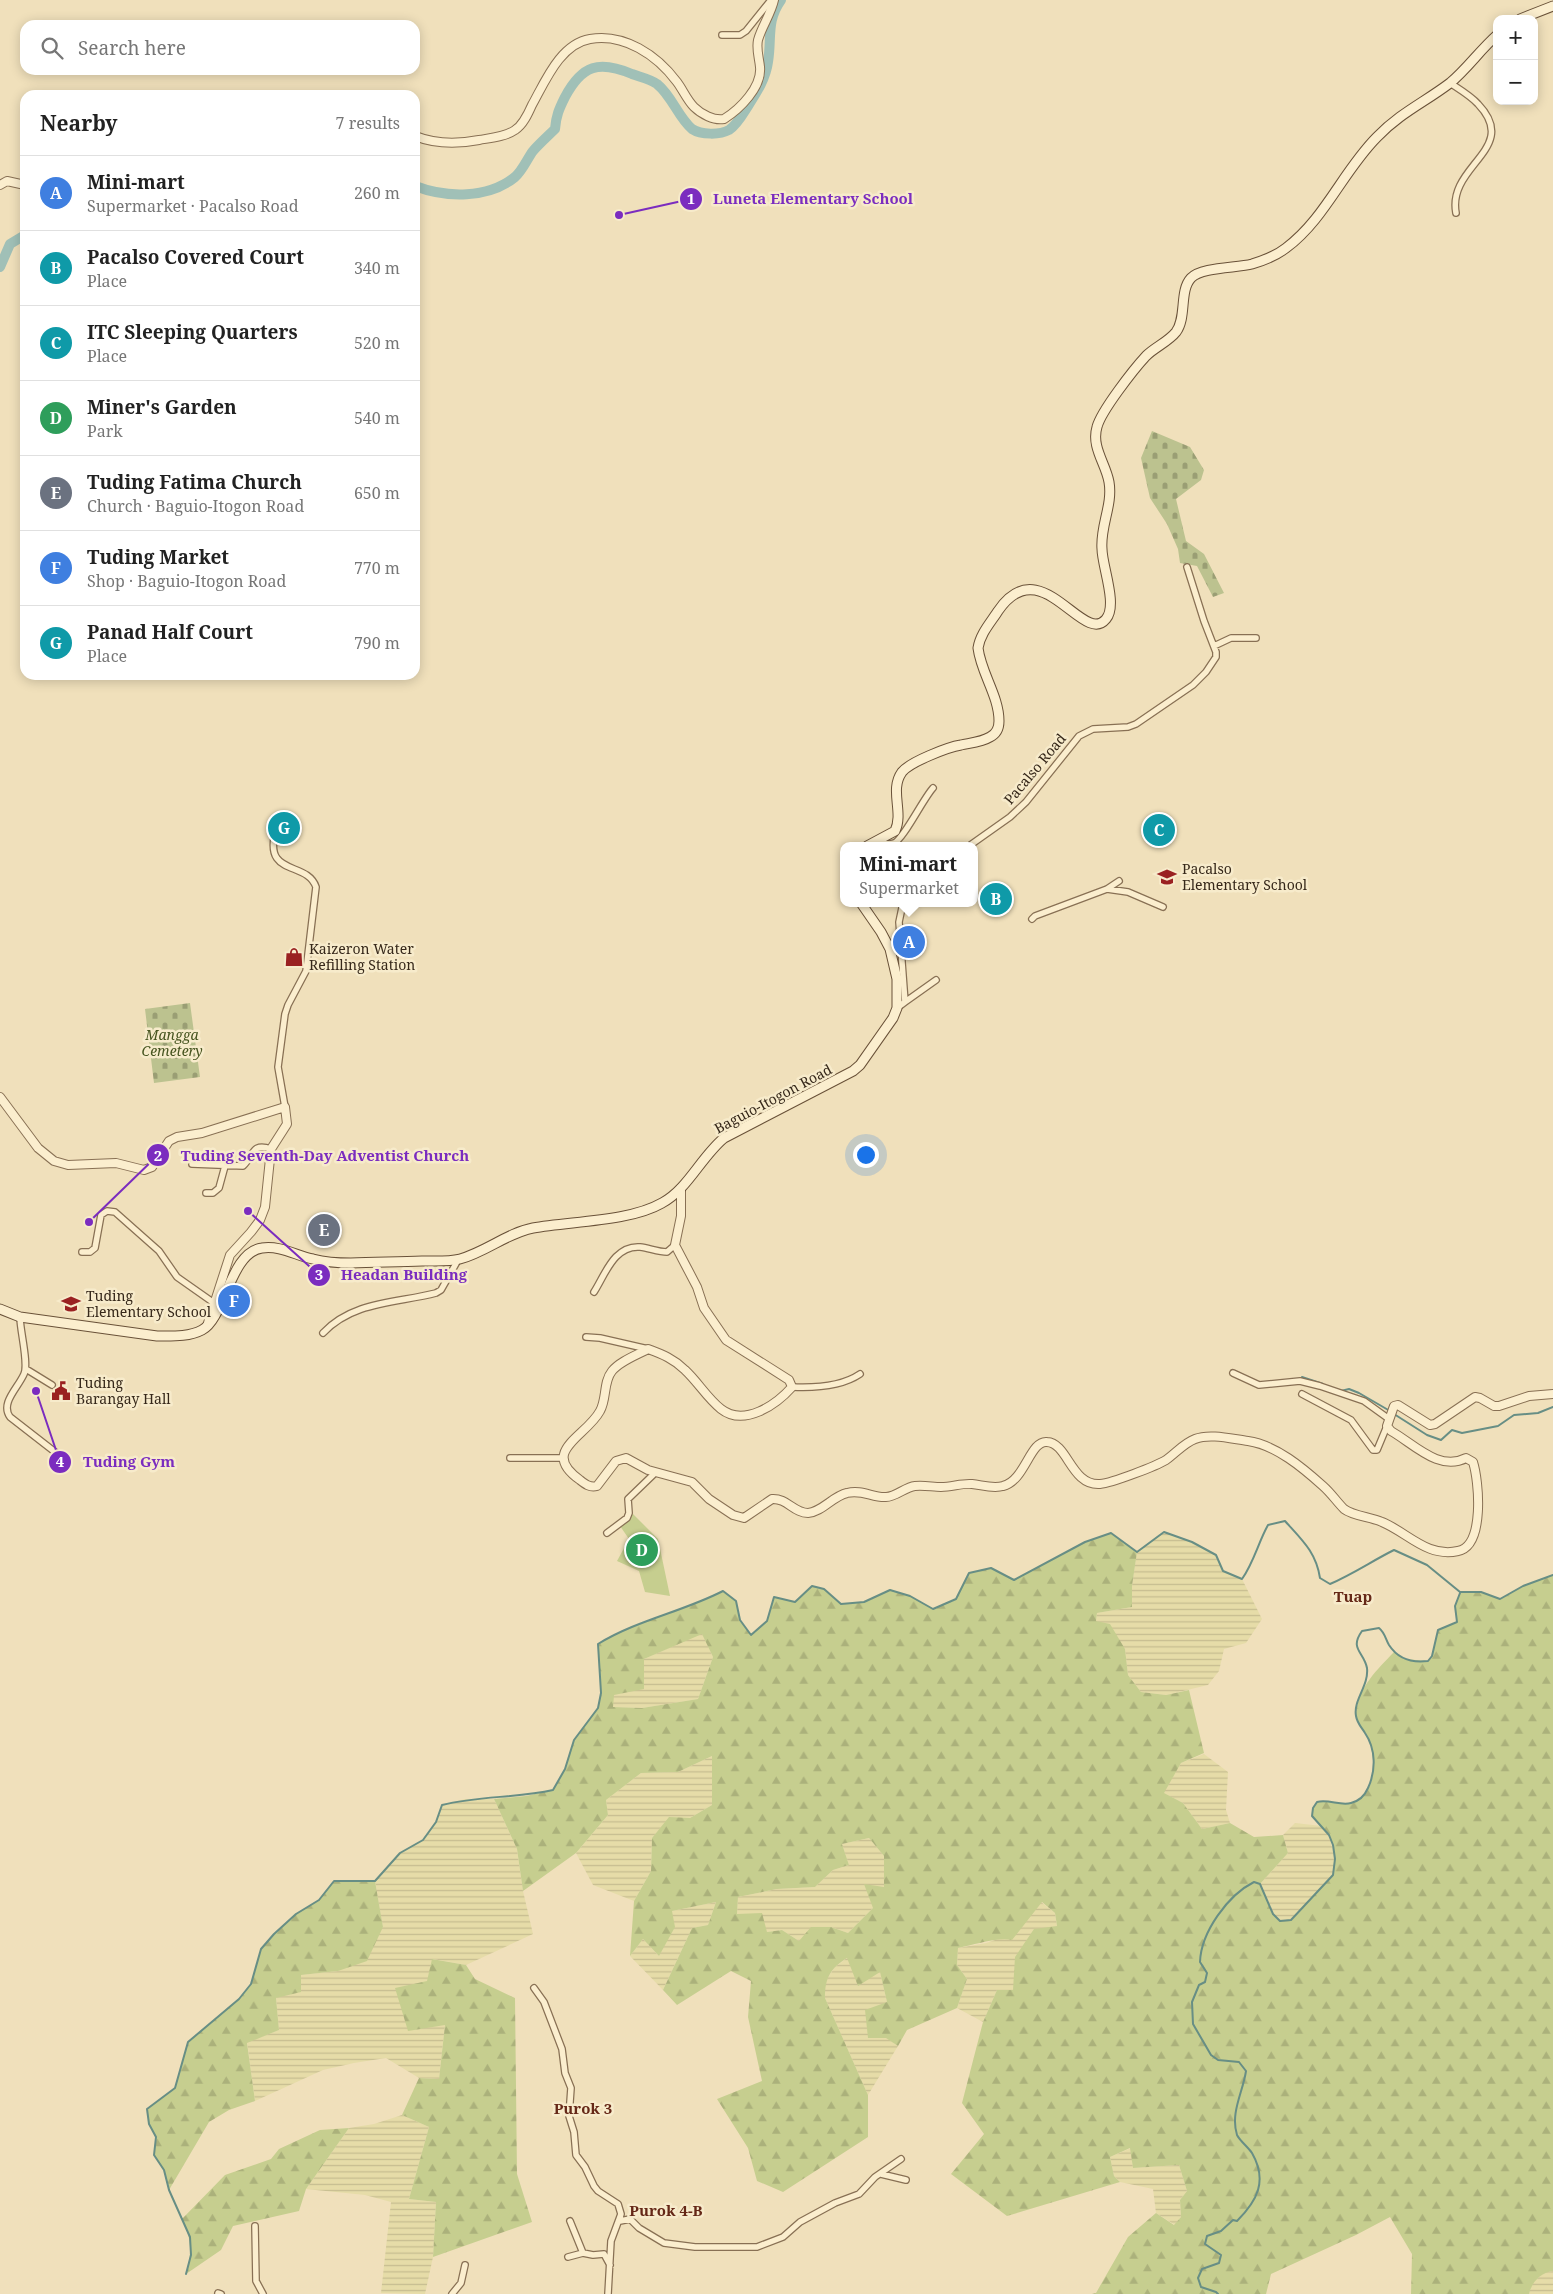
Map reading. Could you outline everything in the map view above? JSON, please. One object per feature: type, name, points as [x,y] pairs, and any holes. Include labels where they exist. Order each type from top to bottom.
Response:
[{"type":"main road","points":[[1530,15],[1553,6]]},
{"type":"main road","points":[[874,842],[889,836],[898,825],[897,785],[904,770],[918,761],[958,745],[991,737],[997,732],[999,724],[998,711],[978,648],[980,639],[1005,601],[1018,591],[1037,589],[1049,593],[1076,615],[1092,624],[1098,625],[1104,622],[1109,615],[1110,604],[1102,549],[1110,498],[1109,481],[1098,452],[1097,427],[1104,413],[1146,356],[1175,333],[1179,327],[1190,280],[1201,272],[1253,264],[1283,251],[1298,239],[1319,216],[1351,167],[1376,137],[1401,114],[1450,82],[1493,39]]},
{"type":"main road","name":"Baguio-Itogon Road","points":[[207,1327],[245,1257],[261,1248],[272,1247],[313,1260],[340,1263],[458,1260],[478,1254],[520,1232],[532,1228],[597,1220],[646,1210],[660,1204],[681,1188],[715,1146],[724,1138],[854,1071],[882,1035],[897,1008],[897,979],[890,949],[865,907]]},
{"type":"main road","points":[[0,1309],[20,1316],[157,1336],[193,1334],[207,1327]]},
{"type":"street","points":[[722,34],[740,34],[746,31],[772,0]]},
{"type":"street","points":[[420,137],[438,142],[468,142],[496,137],[514,131],[527,114],[554,67],[569,49],[583,41],[609,37],[628,42],[652,56],[676,80],[693,106],[713,119],[724,119],[757,85],[760,75],[757,54],[758,38],[768,18],[772,0]]},
{"type":"street","points":[[1450,82],[1478,103],[1489,119],[1492,136],[1487,150],[1470,169],[1456,193],[1456,213]]},
{"type":"street","points":[[0,185],[7,181],[20,184]]},
{"type":"street","points":[[1187,567],[1214,646],[1231,638],[1256,638]]},
{"type":"street","name":"Pacalso Road","points":[[975,842],[1010,817],[1026,802],[1080,736],[1093,729],[1128,727],[1136,724],[1193,685],[1213,664],[1216,657],[1214,646]]},
{"type":"street","points":[[895,842],[905,834],[911,820],[932,788]]},
{"type":"street","points":[[207,1327],[230,1255],[256,1226],[265,1207],[271,1149],[287,1124],[278,1067],[285,1014],[306,971],[316,887],[311,877],[284,866],[278,860],[274,847],[276,829]]},
{"type":"street","points":[[1032,919],[1119,882]]},
{"type":"street","points":[[1107,888],[1137,895],[1154,904],[1163,906]]},
{"type":"street","points":[[902,907],[899,922],[905,1002]]},
{"type":"street","points":[[897,1008],[936,980]]},
{"type":"street","points":[[0,1098],[38,1148],[54,1161],[68,1165],[116,1163],[144,1170],[152,1167],[169,1141],[177,1137],[202,1133],[285,1107]]},
{"type":"street","points":[[192,1164],[243,1166],[255,1149],[264,1147],[271,1149]]},
{"type":"street","points":[[206,1193],[213,1193],[219,1188],[225,1166]]},
{"type":"street","points":[[594,1292],[614,1258],[625,1250],[640,1247],[667,1252],[675,1244],[681,1216],[681,1188]]},
{"type":"street","points":[[82,1252],[90,1252],[96,1248],[101,1214],[107,1211],[115,1212],[159,1251],[178,1277],[214,1303]]},
{"type":"street","points":[[675,1244],[697,1287],[704,1308],[726,1340],[789,1380],[792,1388]]},
{"type":"street","points":[[323,1333],[340,1317],[392,1301],[436,1293],[441,1290],[458,1260]]},
{"type":"street","points":[[20,1316],[26,1369],[21,1380],[5,1402],[4,1410],[10,1417],[64,1458]]},
{"type":"street","points":[[586,1337],[600,1338],[661,1353],[678,1364],[720,1409],[739,1416],[758,1413],[792,1388],[822,1387],[850,1380],[860,1374]]},
{"type":"street","points":[[648,1349],[614,1368],[610,1373],[600,1410],[593,1421],[566,1447],[563,1458],[573,1475],[593,1487],[601,1482],[616,1461],[626,1458],[655,1473],[692,1482],[709,1498],[733,1515],[744,1518],[772,1499],[783,1500],[801,1512],[809,1513],[817,1511],[835,1498],[848,1492],[862,1492],[886,1498],[911,1486],[939,1488],[970,1484],[1000,1487],[1016,1479],[1040,1442],[1054,1443],[1078,1475],[1086,1481],[1102,1484],[1164,1461],[1194,1439],[1213,1438],[1248,1441],[1267,1447],[1308,1473],[1347,1511],[1384,1522],[1412,1541],[1428,1548],[1441,1551],[1460,1551],[1468,1545],[1474,1535],[1478,1519],[1474,1462],[1466,1458],[1458,1462],[1446,1462],[1430,1456],[1391,1431],[1388,1423],[1364,1401],[1320,1386],[1300,1382],[1259,1385],[1233,1373]]},
{"type":"street","points":[[26,1369],[52,1385]]},
{"type":"street","points":[[1302,1394],[1351,1420],[1373,1450],[1377,1450],[1394,1406],[1398,1406],[1430,1425],[1475,1397],[1494,1406],[1499,1406],[1529,1396],[1553,1394]]},
{"type":"street","points":[[510,1458],[563,1458]]},
{"type":"street","points":[[607,1533],[627,1518],[629,1513],[628,1499],[655,1473]]},
{"type":"street","points":[[534,1988],[547,2007],[562,2049],[565,2073],[571,2088],[568,2116],[574,2132],[576,2155],[586,2167],[598,2191],[618,2204],[620,2220],[611,2241],[611,2269],[608,2294]]},
{"type":"street","points":[[620,2220],[630,2219],[639,2228],[664,2242],[695,2247],[757,2247],[783,2237],[800,2222],[835,2203],[859,2194],[875,2177],[901,2160]]},
{"type":"street","points":[[882,2174],[906,2180]]},
{"type":"street","points":[[570,2221],[583,2252]]},
{"type":"street","points":[[255,2226],[256,2281],[263,2294]]},
{"type":"street","points":[[568,2257],[583,2252],[593,2255],[604,2254],[611,2269]]},
{"type":"street","points":[[452,2294],[461,2283],[465,2265]]},
{"type":"shaded area","points":[[1164,1532],[1192,1542],[1216,1555],[1223,1570],[1242,1579],[1262,1619],[1246,1643],[1224,1649],[1219,1671],[1208,1685],[1166,1695],[1141,1692],[1128,1675],[1125,1649],[1096,1621],[1097,1613],[1132,1607],[1132,1586],[1137,1552]]},
{"type":"shaded area","points":[[702,1633],[713,1657],[698,1699],[642,1708],[613,1707],[613,1695],[644,1659]]},
{"type":"shaded area","points":[[1204,1754],[1228,1772],[1226,1810],[1230,1823],[1202,1829],[1183,1803],[1163,1793],[1181,1763]]},
{"type":"shaded area","points":[[712,1756],[712,1805],[690,1818],[669,1818],[652,1838],[651,1871],[634,1901],[593,1885],[576,1853],[608,1815],[606,1800],[641,1773],[678,1772]]},
{"type":"shaded area","points":[[465,1799],[494,1799],[517,1849],[523,1891],[533,1934],[466,1965],[433,1959],[445,2025],[439,2079],[419,2078],[386,2058],[323,2070],[255,2101],[247,2042],[279,2030],[276,1998],[300,1975],[338,1971],[383,1927],[375,1881],[400,1853],[423,1840],[436,1822],[442,1805]]},
{"type":"shaded area","points":[[1295,1823],[1322,1826],[1329,1835],[1335,1859],[1333,1875],[1291,1920],[1280,1921],[1273,1914],[1260,1884],[1288,1853],[1283,1835]]},
{"type":"shaded area","points":[[869,1838],[884,1856],[884,1888],[873,1908],[848,1933],[831,1927],[799,1941],[782,1930],[767,1932],[737,1914],[738,1897],[777,1889],[815,1887],[833,1870],[849,1865],[842,1844]]},
{"type":"shaded area","points":[[716,1902],[708,1925],[692,1928],[663,1990],[630,1956],[643,1939],[659,1956],[672,1911]]},
{"type":"shaded area","points":[[1041,1902],[1055,1913],[1057,1926],[1013,1990],[997,1990],[983,2022],[957,2008],[967,1979],[957,1965],[958,1948],[1001,1938],[1026,1920]]},
{"type":"shaded area","points":[[847,1958],[880,1971],[887,2002],[869,2038],[886,2037],[898,2046],[868,2095],[825,1998],[825,1982],[835,1967]]},
{"type":"shaded area","points":[[402,2115],[429,2127],[409,2199],[436,2202],[433,2257],[425,2294],[381,2293],[391,2202],[365,2195],[306,2189],[349,2128],[374,2124]]},
{"type":"shaded area","points":[[1131,2148],[1133,2168],[1179,2165],[1187,2191],[1180,2200],[1181,2217],[1175,2225],[1156,2213],[1153,2189],[1120,2182],[1114,2176],[1110,2157]]},
{"type":"shaded area","points":[[1553,2271],[1553,2294],[1529,2294],[1532,2283],[1545,2272]]},
{"type":"green space","points":[[1152,431],[1190,447],[1204,470],[1201,480],[1176,499],[1186,541],[1204,554],[1224,593],[1213,597],[1197,566],[1180,563],[1178,549],[1167,524],[1150,498],[1141,458]]},
{"type":"green space","name":"Mangga Cemetery","points":[[190,1003],[200,1077],[154,1083],[145,1009]]},
{"type":"green space","points":[[633,1514],[658,1539],[670,1596],[645,1592],[639,1571],[617,1561],[629,1539],[620,1526]]},
{"type":"green space","points":[[1111,1533],[1137,1552],[1132,1586],[1132,1607],[1097,1613],[1096,1621],[1110,1624],[1125,1649],[1128,1675],[1141,1692],[1166,1695],[1189,1690],[1204,1753],[1181,1763],[1164,1793],[1183,1803],[1202,1829],[1230,1823],[1254,1837],[1283,1835],[1288,1853],[1260,1884],[1273,1914],[1280,1921],[1292,1920],[1333,1875],[1335,1859],[1333,1844],[1329,1834],[1312,1816],[1313,1808],[1317,1802],[1350,1804],[1362,1797],[1368,1790],[1373,1772],[1372,1753],[1367,1736],[1357,1719],[1356,1713],[1361,1695],[1375,1672],[1394,1652],[1404,1659],[1428,1661],[1432,1656],[1438,1630],[1457,1622],[1455,1606],[1460,1592],[1481,1592],[1500,1599],[1523,1586],[1553,1575],[1553,2271],[1537,2279],[1529,2294],[1411,2294],[1412,2254],[1390,2217],[1356,2235],[1271,2274],[1266,2294],[1092,2294],[1096,2293],[1128,2237],[1156,2213],[1174,2225],[1181,2217],[1180,2200],[1187,2191],[1179,2165],[1133,2168],[1130,2148],[1110,2157],[1114,2176],[1120,2182],[1007,2216],[951,2174],[984,2134],[962,2103],[983,2022],[997,1990],[1013,1990],[1015,1957],[1034,1929],[1057,1926],[1055,1913],[1042,1902],[1012,1940],[993,1940],[958,1948],[957,1965],[967,1979],[957,2008],[907,2030],[898,2046],[886,2038],[868,2038],[865,2010],[887,2002],[880,1972],[858,1986],[847,1958],[836,1966],[827,1979],[825,1998],[868,2095],[868,2137],[783,2192],[757,2181],[748,2148],[717,2099],[762,2081],[748,2017],[751,1981],[731,1971],[677,2005],[663,1990],[692,1928],[708,1925],[716,1902],[672,1911],[675,1927],[659,1956],[643,1939],[630,1956],[634,1901],[651,1871],[652,1838],[669,1817],[690,1818],[712,1805],[712,1756],[678,1772],[641,1773],[606,1800],[608,1815],[576,1853],[523,1891],[517,1849],[494,1799],[526,1796],[553,1790],[565,1769],[574,1740],[598,1708],[601,1693],[598,1644],[644,1622],[692,1605],[723,1591],[736,1601],[740,1620],[751,1635],[767,1621],[774,1597],[795,1602],[812,1586],[824,1589],[841,1604],[864,1602],[890,1590],[910,1596],[934,1609],[956,1599],[969,1573],[991,1568],[1014,1580],[1085,1542]],"holes":[[[702,1634],[713,1657],[698,1699],[642,1708],[613,1707],[614,1695],[644,1689],[644,1659]],[[869,1838],[884,1856],[884,1887],[864,1884],[873,1908],[848,1933],[831,1927],[811,1927],[799,1941],[782,1930],[767,1932],[762,1913],[737,1914],[738,1897],[777,1889],[815,1887],[833,1870],[849,1865],[842,1844]]]},
{"type":"green space","points":[[334,1881],[375,1881],[383,1927],[367,1961],[338,1971],[301,1975],[301,1992],[276,1998],[279,2030],[247,2043],[255,2101],[229,2110],[209,2122],[169,2190],[164,2170],[154,2155],[156,2137],[149,2124],[147,2109],[175,2088],[188,2042],[239,1999],[251,1985],[261,1949],[296,1914],[319,1900]]},
{"type":"green space","points":[[432,1959],[466,1965],[475,1979],[515,1998],[517,2174],[532,2222],[433,2257],[436,2202],[409,2199],[429,2127],[402,2115],[419,2078],[439,2079],[445,2025],[408,2031],[395,1988],[427,1981]]},
{"type":"green space","points":[[349,2128],[306,2189],[299,2211],[233,2226],[221,2250],[186,2274],[190,2246],[182,2219],[225,2175],[271,2159],[279,2149],[320,2130]]},
{"type":"waterway","points":[[420,188],[440,193],[480,193],[504,184],[515,177],[533,151],[555,129],[561,105],[571,86],[578,78],[592,68],[610,67],[648,79],[657,84],[667,94],[687,124],[696,131],[710,134],[729,130],[742,116],[763,79],[768,62],[771,23],[781,0]]},
{"type":"waterway","points":[[0,267],[10,244],[20,238]]},
{"type":"waterway","points":[[1302,1377],[1323,1384]]},
{"type":"waterway","points":[[1341,1391],[1349,1389],[1359,1393],[1390,1411]]},
{"type":"waterway","points":[[1394,1414],[1427,1435],[1441,1440],[1452,1430],[1462,1433],[1498,1426],[1514,1415],[1538,1413],[1553,1407]]},
{"type":"waterway","points":[[186,2274],[191,2255],[190,2237],[169,2190],[164,2170],[154,2155],[156,2137],[149,2124],[147,2109],[175,2088],[188,2042],[239,1999],[251,1984],[261,1949],[274,1934],[296,1914],[319,1900],[334,1881],[375,1881],[400,1853],[423,1840],[436,1822],[442,1805],[553,1790],[565,1769],[574,1740],[598,1708],[601,1693],[598,1644],[613,1636],[723,1591],[736,1601],[740,1620],[751,1635],[767,1621],[774,1597],[795,1602],[812,1586],[824,1589],[841,1604],[864,1602],[890,1590],[910,1596],[933,1609],[956,1599],[969,1573],[991,1568],[1014,1580],[1085,1542],[1111,1533],[1137,1552],[1164,1532],[1192,1542],[1216,1555],[1223,1571],[1242,1579],[1250,1566],[1268,1525],[1285,1521],[1312,1554],[1320,1578],[1330,1584],[1394,1550],[1427,1565],[1460,1592],[1481,1592],[1500,1599],[1523,1586],[1553,1575]]},
{"type":"waterway","points":[[1218,2294],[1201,2287],[1198,2278],[1202,2269],[1219,2263],[1221,2255],[1205,2244],[1207,2236],[1221,2231],[1233,2220],[1237,2221],[1255,2198],[1260,2182],[1257,2163],[1252,2153],[1240,2140],[1235,2127],[1236,2111],[1246,2071],[1239,2062],[1218,2060],[1211,2055],[1193,2024],[1192,2002],[1199,1985],[1205,1982],[1207,1973],[1200,1962],[1205,1939],[1226,1905],[1244,1888],[1254,1882],[1260,1884],[1273,1914],[1280,1921],[1291,1920],[1333,1875],[1335,1859],[1333,1845],[1329,1835],[1312,1816],[1313,1808],[1317,1802],[1326,1801],[1347,1804],[1359,1799],[1371,1781],[1374,1760],[1369,1739],[1358,1723],[1356,1716],[1357,1704],[1367,1675],[1367,1668],[1357,1646],[1358,1637],[1362,1631],[1379,1628],[1389,1645],[1401,1657],[1411,1661],[1428,1661],[1432,1656],[1438,1630],[1457,1622],[1455,1606],[1460,1593]]},
{"type":"place","name":"Luneta Elementary School","points":[[619,215]]},
{"type":"place","name":"Panad Half Court","points":[[284,828]]},
{"type":"place","name":"ITC Sleeping Quarters","points":[[1159,830]]},
{"type":"place","name":"Pacalso Elementary School","points":[[1167,877]]},
{"type":"place","name":"Pacalso Covered Court","points":[[996,899]]},
{"type":"place","name":"Mini-mart","points":[[909,942]]},
{"type":"place","name":"Kaizeron Water Refilling Station","points":[[294,957]]},
{"type":"place","name":"Headan Building","points":[[248,1211]]},
{"type":"place","name":"Tuding Seventh-Day Adventist Church","points":[[89,1222]]},
{"type":"place","name":"Tuding Fatima Church","points":[[324,1230]]},
{"type":"place","name":"Tuding Market","points":[[234,1301]]},
{"type":"place","name":"Tuding Elementary School","points":[[71,1304]]},
{"type":"place","name":"Tuding Gym","points":[[36,1391]]},
{"type":"place","name":"Tuding Barangay Hall","points":[[61,1391]]},
{"type":"place","name":"Miner's Garden","points":[[642,1550]]},
{"type":"district","name":"Tuap","points":[[1353,1597]]},
{"type":"district","name":"Purok 3","points":[[583,2109]]},
{"type":"district","name":"Purok 4-B","points":[[666,2211]]}]
